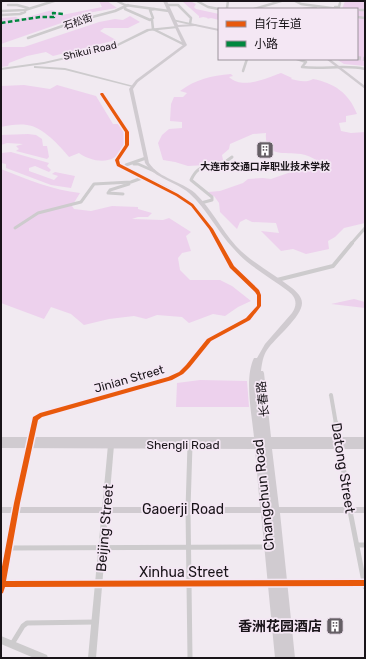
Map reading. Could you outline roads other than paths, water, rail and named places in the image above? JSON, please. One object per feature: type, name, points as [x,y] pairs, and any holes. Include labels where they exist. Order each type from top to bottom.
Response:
[{"type":"main road","points":[[132,86],[185,45],[165,1]]},
{"type":"main road","points":[[173,20],[218,30]]},
{"type":"main road","points":[[176,27],[195,25]]},
{"type":"main road","points":[[176,27],[191,26],[218,30]]},
{"type":"main road","name":"Shikui Road","points":[[1,69],[47,62],[118,46],[139,34],[153,29],[176,27]]},
{"type":"main road","points":[[330,60],[341,67]]},
{"type":"main road","points":[[332,60],[365,86]]},
{"type":"main road","points":[[19,66],[47,62],[132,86]]},
{"type":"main road","points":[[47,62],[52,66],[61,67]]},
{"type":"main road","points":[[19,66],[65,69],[132,86]]},
{"type":"main road","points":[[132,86],[145,159],[148,167],[154,171]]},
{"type":"main road","name":"Changchun Road","points":[[154,171],[188,189],[201,203],[234,248],[295,294],[299,305],[296,314],[262,349],[253,368],[252,384],[259,443],[282,583],[291,658]]},
{"type":"main road","name":"Changchun Road","points":[[272,338],[263,351],[259,361],[257,383],[285,658]]},
{"type":"main road","name":"长春路","points":[[270,510],[268,443],[260,369],[272,338]]},
{"type":"main road","name":"Shengli Road","points":[[1,440],[111,445],[190,446],[259,443]]},
{"type":"main road","name":"Shengli Road","points":[[1,445],[30,442],[338,443],[365,440]]},
{"type":"main road","name":"Shengli Road","points":[[338,443],[365,446]]},
{"type":"main road","name":"Beijing Street","points":[[92,658],[107,509],[111,445]]},
{"type":"main road","name":"Gaoerji Road","points":[[1,510],[365,510]]},
{"type":"main road","name":"Changchun Road","points":[[270,510],[269,547],[280,658]]},
{"type":"main road","points":[[1,640],[44,658]]},
{"type":"street","points":[[39,1],[45,3]]},
{"type":"street","points":[[1,11],[27,9],[54,1]]},
{"type":"street","points":[[117,1],[128,5],[169,11]]},
{"type":"street","points":[[198,1],[208,7],[218,9]]},
{"type":"street","points":[[258,8],[281,1]]},
{"type":"street","points":[[295,1],[298,4],[339,8],[340,3]]},
{"type":"street","points":[[8,5],[16,5],[27,9]]},
{"type":"street","name":"石松街","points":[[28,38],[94,16],[106,15],[128,5]]},
{"type":"street","points":[[166,5],[178,5],[191,18],[192,23],[190,24]]},
{"type":"street","points":[[307,8],[316,6]]},
{"type":"street","points":[[125,7],[125,9],[150,20],[153,18],[150,10],[154,9]]},
{"type":"street","points":[[1,15],[20,14],[25,12],[27,9]]},
{"type":"street","points":[[360,10],[365,10]]},
{"type":"street","points":[[152,20],[153,29],[183,44]]},
{"type":"street","points":[[243,71],[246,60]]},
{"type":"street","points":[[300,60],[306,62],[302,67],[314,69],[341,67],[359,67],[365,69]]},
{"type":"street","points":[[102,94],[127,132],[127,144],[117,162],[138,164],[154,171]]},
{"type":"street","points":[[201,203],[212,200],[212,197],[191,180],[194,172],[199,168],[219,166],[232,157]]},
{"type":"street","points":[[124,168],[145,159]]},
{"type":"street","name":"Jinian Street","points":[[1,591],[35,419],[40,415],[170,379],[188,366],[209,340],[248,319],[259,306],[259,296],[257,291],[232,267],[211,229],[192,205],[177,195],[124,168],[117,162]]},
{"type":"street","points":[[132,164],[135,174]]},
{"type":"street","points":[[123,194],[109,194],[108,192],[142,178]]},
{"type":"street","points":[[15,228],[38,213],[81,202],[94,184],[109,182],[133,182]]},
{"type":"street","points":[[277,280],[332,266],[338,262],[360,232],[365,228]]},
{"type":"street","name":"Datong Street","points":[[331,395],[350,510],[365,584]]},
{"type":"street","points":[[190,446],[188,509],[190,658]]},
{"type":"street","points":[[357,545],[365,545]]},
{"type":"street","points":[[9,548],[269,547]]},
{"type":"street","name":"Xinhua Street","points":[[2,584],[365,584]]},
{"type":"street","points":[[12,644],[23,626],[27,623],[96,622]]},
{"type":"tunnel","points":[[358,58],[365,59]]},
{"type":"place","name":"大连市交通口岸职业技术学校","points":[[265,150]]},
{"type":"place","name":"香洲花园酒店","points":[[335,626]]}]
